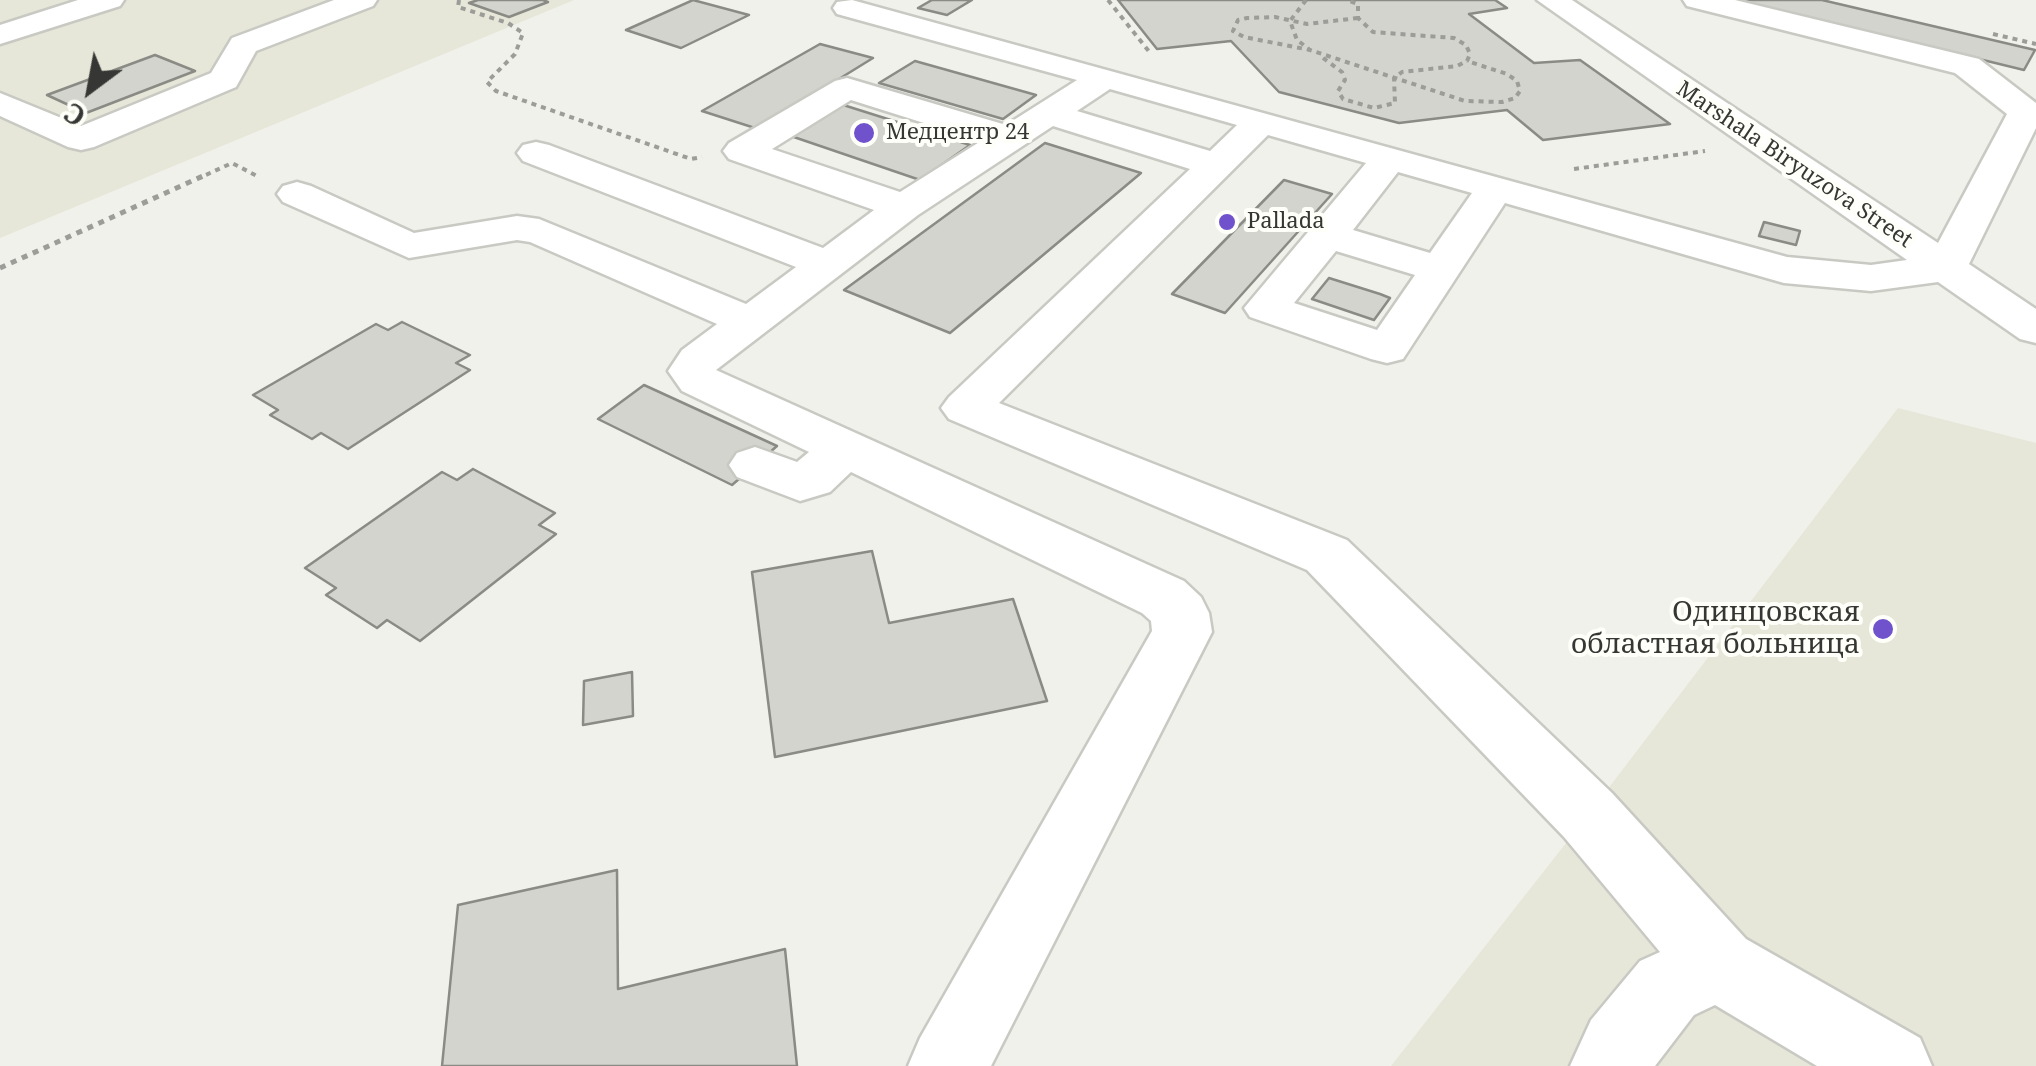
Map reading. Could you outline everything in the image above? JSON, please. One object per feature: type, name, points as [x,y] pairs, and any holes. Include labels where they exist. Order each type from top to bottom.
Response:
[{"type":"street","points":[[0,35],[109,0]]},
{"type":"street","points":[[0,103],[81,139],[224,80],[243,44],[362,0]]},
{"type":"street","name":"Marshala Biryuzova Street","points":[[1552,0],[2036,329]]},
{"type":"street","points":[[848,8],[1784,270],[1871,278],[1946,268],[2031,113],[1967,66],[1698,0]]},
{"type":"street","points":[[948,1066],[1182,632],[1180,613],[1163,597],[699,380],[692,371],[699,360],[904,207],[1105,77]]},
{"type":"street","points":[[742,151],[847,88],[1007,138]]},
{"type":"street","points":[[1047,113],[1264,127]]},
{"type":"street","points":[[1264,127],[966,408],[1326,555],[1588,815],[1719,965],[1892,1066]]},
{"type":"street","points":[[742,151],[904,207]]},
{"type":"street","points":[[536,153],[827,264]]},
{"type":"street","points":[[1390,158],[1266,308],[1386,348],[1495,188]]},
{"type":"street","points":[[297,194],[409,246],[517,228],[539,231],[750,322]]},
{"type":"street","points":[[1326,234],[1440,269]]},
{"type":"street","points":[[755,465],[800,484],[846,448]]},
{"type":"street","points":[[1610,1066],[1619,1048],[1667,988],[1719,965]]},
{"type":"path","points":[[458,0],[458,7],[508,23],[523,33],[515,54],[487,82],[496,92],[691,159],[742,151]]},
{"type":"path","points":[[1108,0],[1157,62]]},
{"type":"path","points":[[1306,0],[1297,6],[1290,21],[1296,40],[1342,72],[1345,80],[1338,91],[1343,99],[1359,106],[1395,103],[1394,78]]},
{"type":"path","points":[[1347,0],[1358,4],[1358,18]]},
{"type":"path","points":[[1358,18],[1323,24],[1247,18],[1238,20],[1233,32],[1310,50],[1447,96],[1485,104],[1515,98],[1520,90],[1507,74],[1467,60]]},
{"type":"path","points":[[1358,18],[1373,32],[1454,38],[1466,45],[1470,54],[1457,66],[1414,69],[1394,78]]},
{"type":"path","points":[[1562,170],[1711,150]]},
{"type":"path","points":[[0,268],[232,164],[297,194]]},
{"type":"shaded area","points":[[0,0],[574,0],[0,238]]},
{"type":"shaded area","name":"Одинцовская областная больница","points":[[1898,408],[2036,443],[2036,1066],[1391,1066],[1588,815]]},
{"type":"building","points":[[693,0],[749,15],[681,48],[626,30]]},
{"type":"building","points":[[932,0],[972,0],[947,15],[918,8]]},
{"type":"building","points":[[1118,0],[1495,0],[1507,8],[1469,14],[1534,63],[1580,60],[1670,124],[1543,140],[1507,110],[1399,123],[1279,92],[1231,41],[1157,49]]},
{"type":"building","points":[[1737,0],[1822,0],[2035,50],[2024,70]]},
{"type":"building","points":[[548,2],[509,17],[469,3]]},
{"type":"building","points":[[820,44],[873,58],[758,129],[702,111]]},
{"type":"building","points":[[155,55],[195,71],[86,113],[47,95]]},
{"type":"building","points":[[915,61],[1036,95],[1003,119],[879,83]]},
{"type":"building","points":[[837,103],[970,145],[920,180],[785,134]]},
{"type":"building","points":[[1045,143],[1141,173],[950,333],[844,290]]},
{"type":"building","points":[[1284,180],[1332,194],[1225,313],[1172,294]]},
{"type":"building","points":[[1764,222],[1800,231],[1796,245],[1759,236]]},
{"type":"building","points":[[1329,278],[1390,298],[1374,320],[1312,299]]},
{"type":"building","points":[[402,322],[470,355],[456,363],[470,370],[348,449],[321,433],[312,439],[270,415],[278,410],[253,395],[376,324],[388,330]]},
{"type":"building","points":[[644,385],[777,446],[732,485],[598,419]]},
{"type":"building","points":[[473,469],[555,513],[539,525],[556,534],[420,641],[387,620],[377,628],[326,595],[336,588],[305,568],[442,472],[457,480]]},
{"type":"building","points":[[872,551],[889,623],[1013,599],[1047,701],[775,757],[752,572]]},
{"type":"building","points":[[632,672],[633,716],[583,725],[584,681]]},
{"type":"building","points":[[617,870],[618,989],[785,949],[797,1066],[442,1066],[458,905]]},
{"type":"place","name":"Медцентр 24","points":[[864,133]]},
{"type":"place","name":"Pallada","points":[[1227,222]]},
{"type":"place","name":"Одинцовская областная больница","points":[[1883,629]]}]
